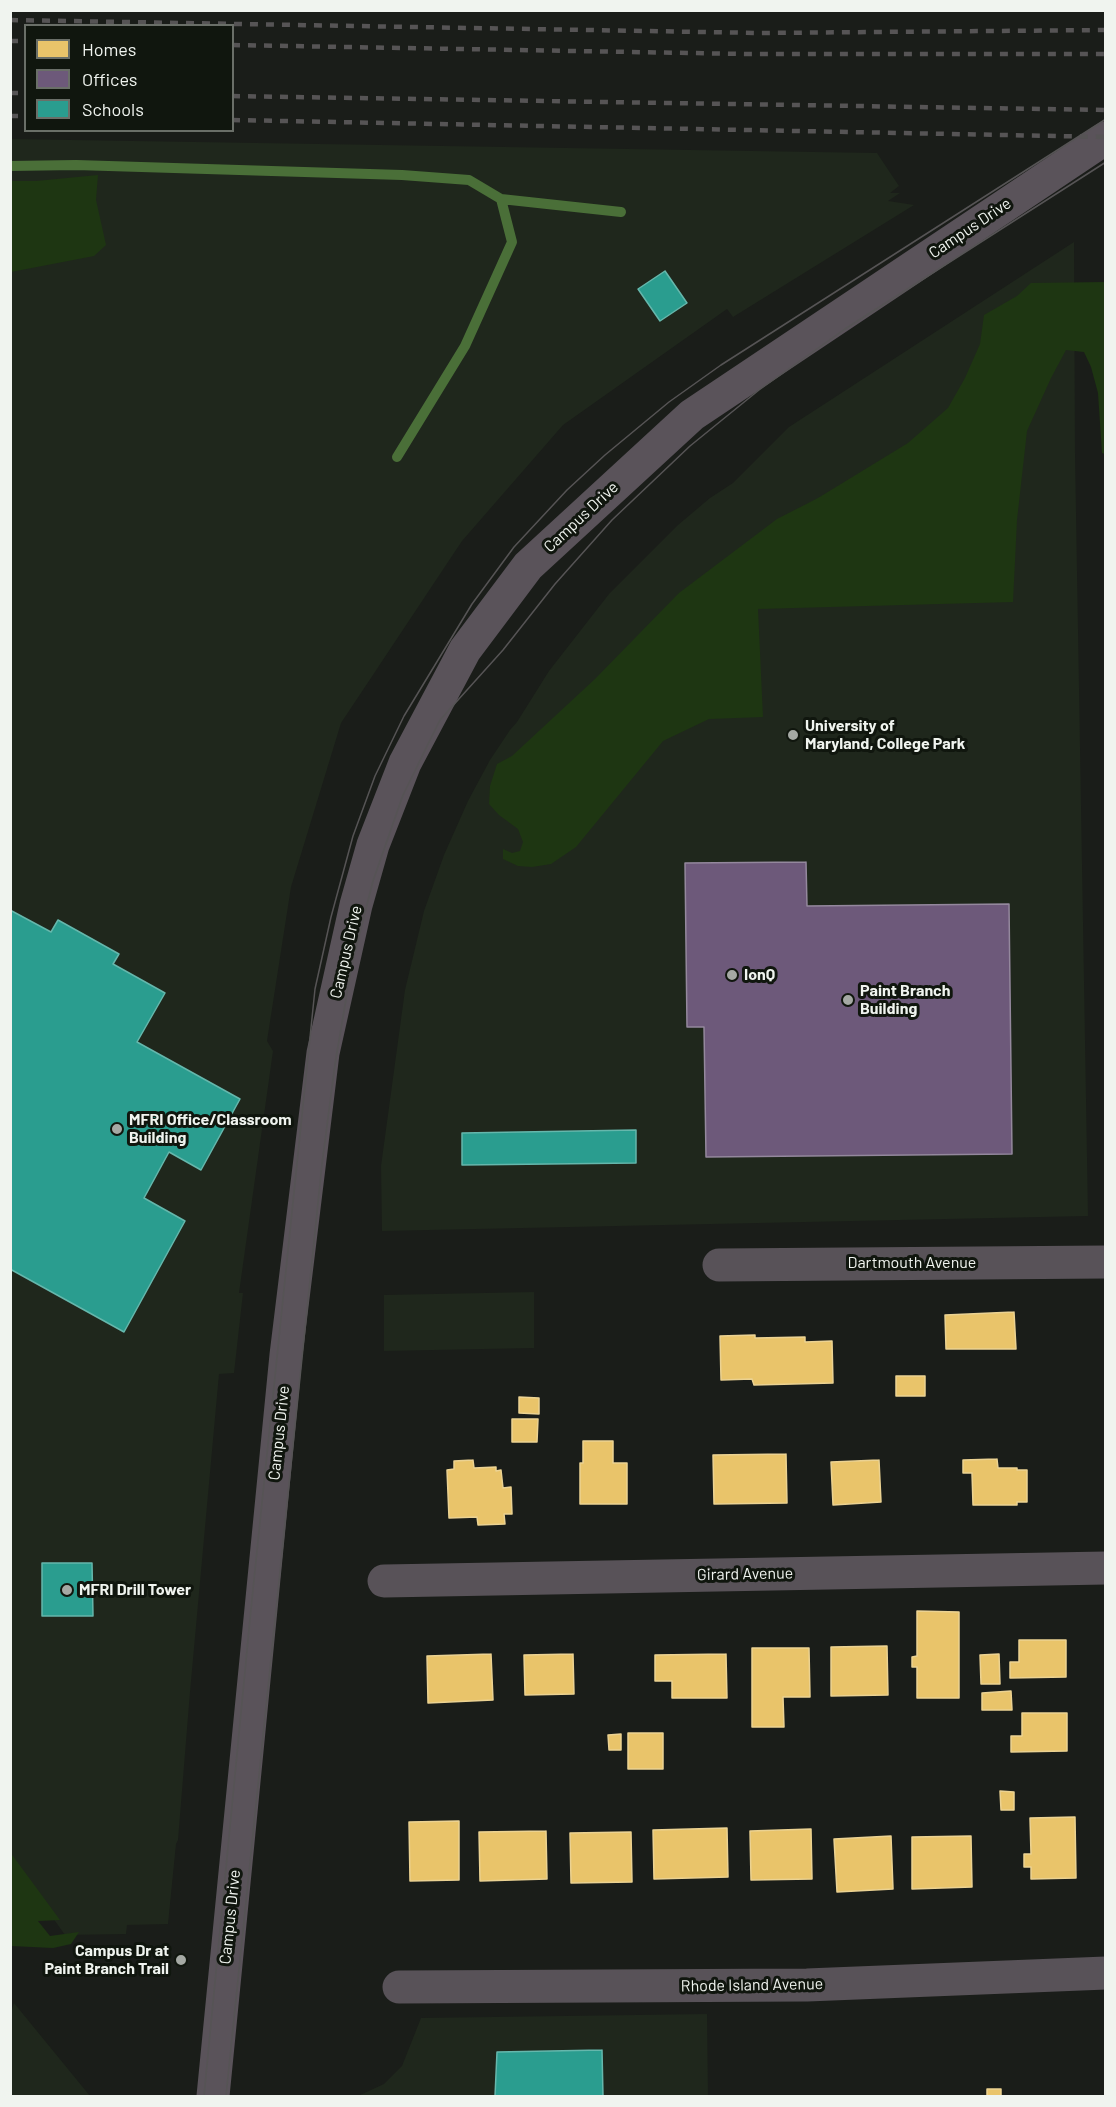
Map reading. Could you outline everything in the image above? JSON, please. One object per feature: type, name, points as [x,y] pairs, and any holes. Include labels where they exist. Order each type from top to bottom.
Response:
[{"type":"main road","name":"Campus Drive","points":[[213,2097],[286,1354],[323,1053],[356,905],[373,845],[405,763],[465,650],[528,566],[692,415],[1106,138]]},
{"type":"street","name":"Dartmouth Avenue","points":[[719,1265],[1106,1262]]},
{"type":"street","name":"Girard Avenue","points":[[384,1581],[1106,1568]]},
{"type":"street","name":"Rhode Island Avenue","points":[[399,1987],[807,1985],[1106,1973]]},
{"type":"shaded area","points":[[10,139],[877,153],[899,186],[890,193],[900,193],[888,201],[914,205],[733,317],[727,309],[563,425],[462,541],[341,723],[291,887],[267,1041],[273,1051],[239,1293],[243,1293],[234,1373],[219,1374],[178,1840],[168,1924],[127,1925],[126,1934],[65,1935],[11,1859]]},
{"type":"shaded area","name":"University of Maryland, College Park","points":[[1074,242],[1075,454],[1088,1216],[382,1231],[381,1166],[405,990],[424,911],[444,855],[468,801],[490,760],[549,671],[609,594],[678,525],[710,498],[733,483],[789,427]]},
{"type":"shaded area","points":[[534,1292],[534,1348],[384,1351],[384,1295]]},
{"type":"shaded area","points":[[14,2003],[90,2096],[11,2096],[10,2015]]},
{"type":"shaded area","points":[[707,2014],[708,2096],[358,2096],[384,2084],[402,2066],[421,2018]]},
{"type":"green space","points":[[514,10],[1105,10],[601,12],[514,11]]},
{"type":"green space","points":[[98,175],[96,200],[106,245],[94,256],[11,272],[11,181]]},
{"type":"green space","points":[[1105,282],[1105,454],[1102,453],[1098,393],[1091,367],[1084,352],[1066,350],[1027,431],[1017,520],[1013,602],[758,609],[763,717],[709,719],[663,741],[576,847],[551,864],[532,867],[518,866],[503,859],[503,849],[512,853],[520,851],[523,842],[518,829],[499,815],[489,804],[490,786],[497,764],[512,756],[595,679],[679,593],[777,519],[818,498],[908,443],[948,408],[980,344],[984,315],[1017,296],[1031,283]]},
{"type":"green space","points":[[10,1852],[60,1920],[38,1921],[50,1936],[79,1932],[71,1944],[53,1948],[11,1946]]},
{"type":"building: Homes","points":[[1014,1312],[1016,1349],[946,1349],[945,1315]]},
{"type":"building: Homes","points":[[755,1335],[755,1338],[805,1337],[805,1342],[832,1341],[833,1383],[754,1385],[752,1379],[721,1380],[720,1336]]},
{"type":"building: Homes","points":[[896,1376],[925,1376],[925,1396],[896,1396]]},
{"type":"building: Homes","points":[[519,1397],[539,1398],[539,1414],[519,1413]]},
{"type":"building: Homes","points":[[512,1419],[538,1419],[537,1442],[512,1442]]},
{"type":"building: Homes","points":[[583,1441],[613,1441],[613,1463],[627,1463],[627,1504],[580,1504],[580,1463],[583,1463]]},
{"type":"building: Homes","points":[[786,1454],[787,1503],[714,1504],[713,1455]]},
{"type":"building: Homes","points":[[997,1459],[998,1468],[1027,1470],[1027,1502],[1017,1502],[1017,1505],[973,1505],[972,1473],[963,1473],[963,1460]]},
{"type":"building: Homes","points":[[473,1460],[474,1468],[496,1467],[496,1471],[501,1470],[503,1488],[511,1487],[512,1514],[504,1514],[505,1524],[478,1525],[477,1517],[449,1518],[447,1470],[454,1469],[454,1461]]},
{"type":"building: Homes","points":[[879,1460],[881,1502],[833,1505],[831,1462]]},
{"type":"building: Homes","points":[[917,1611],[959,1612],[959,1698],[917,1698],[917,1667],[912,1667],[912,1657],[917,1656]]},
{"type":"building: Homes","points":[[1019,1640],[1066,1640],[1066,1677],[1010,1678],[1010,1662],[1019,1662]]},
{"type":"building: Homes","points":[[887,1646],[888,1695],[831,1696],[831,1647]]},
{"type":"building: Homes","points":[[752,1648],[809,1648],[810,1697],[783,1697],[784,1727],[752,1727]]},
{"type":"building: Homes","points":[[491,1654],[493,1700],[428,1703],[427,1656]]},
{"type":"building: Homes","points":[[573,1654],[574,1694],[525,1695],[524,1655]]},
{"type":"building: Homes","points":[[726,1654],[727,1698],[672,1698],[672,1681],[655,1681],[655,1655]]},
{"type":"building: Homes","points":[[999,1654],[1000,1684],[981,1684],[980,1655]]},
{"type":"building: Homes","points":[[1011,1691],[1012,1710],[982,1710],[982,1693]]},
{"type":"building: Homes","points":[[1022,1713],[1067,1713],[1067,1751],[1011,1752],[1011,1736],[1022,1736]]},
{"type":"building: Homes","points":[[628,1733],[663,1733],[663,1769],[628,1769]]},
{"type":"building: Homes","points":[[621,1734],[621,1750],[609,1750],[608,1735]]},
{"type":"building: Homes","points":[[1000,1791],[1014,1792],[1014,1810],[1001,1810]]},
{"type":"building: Homes","points":[[1075,1817],[1076,1878],[1031,1879],[1031,1867],[1024,1867],[1024,1854],[1031,1854],[1030,1818]]},
{"type":"building: Homes","points":[[459,1821],[459,1880],[410,1881],[409,1822]]},
{"type":"building: Homes","points":[[727,1828],[728,1877],[654,1879],[653,1830]]},
{"type":"building: Homes","points":[[811,1829],[812,1879],[751,1880],[750,1831]]},
{"type":"building: Homes","points":[[546,1831],[547,1879],[480,1881],[479,1832]]},
{"type":"building: Homes","points":[[631,1832],[632,1882],[571,1883],[570,1833]]},
{"type":"building: Homes","points":[[891,1836],[893,1889],[837,1892],[834,1839]]},
{"type":"building: Homes","points":[[971,1836],[972,1887],[912,1889],[912,1837]]},
{"type":"building: Homes","points":[[987,2089],[1001,2089],[1001,2096],[987,2096]]},
{"type":"building: Offices","name":"Paint Branch Building","points":[[806,862],[807,906],[1009,904],[1012,1154],[706,1157],[704,1027],[687,1027],[685,863]]},
{"type":"building: Schools","points":[[665,271],[687,303],[660,321],[638,289]]},
{"type":"building: Schools","name":"MFRI Office/Classroom Building","points":[[10,910],[51,932],[58,920],[119,954],[113,964],[165,993],[137,1042],[240,1099],[201,1170],[169,1152],[144,1198],[185,1221],[124,1332],[10,1269]]},
{"type":"building: Schools","points":[[636,1130],[636,1163],[462,1165],[462,1133]]},
{"type":"building: Schools","name":"MFRI Drill Tower","points":[[42,1563],[92,1563],[93,1616],[42,1616]]},
{"type":"building: Schools","points":[[602,2050],[603,2096],[495,2096],[497,2052]]},
{"type":"waterway","points":[[10,166],[76,165],[402,175],[469,180],[501,199],[512,242],[465,346],[397,457]]},
{"type":"waterway","points":[[501,199],[621,212]]},
{"type":"tram line","points":[[204,2096],[251,1609],[315,989],[331,917],[353,836],[375,776],[404,716],[472,604],[514,547],[567,490],[605,455],[669,402],[721,365],[1106,119]]},
{"type":"tram line","points":[[226,2096],[322,1164],[335,1064],[352,964],[373,881],[403,795],[440,720],[503,650],[555,584],[612,520],[690,446],[759,390],[845,329],[1106,162]]},
{"type":"railway","points":[[10,20],[760,33],[1106,30]]},
{"type":"railway","points":[[10,41],[24,41]]},
{"type":"railway","points":[[234,45],[746,54],[1106,54]]},
{"type":"railway","points":[[10,93],[24,93]]},
{"type":"railway","points":[[234,96],[1106,110]]},
{"type":"railway","points":[[10,116],[24,116]]},
{"type":"railway","points":[[234,120],[1106,137]]},
{"type":"place","name":"University of Maryland, College Park","points":[[793,735]]},
{"type":"place","name":"IonQ","points":[[732,975]]},
{"type":"place","name":"Paint Branch Building","points":[[848,1000]]},
{"type":"place","name":"MFRI Office/Classroom Building","points":[[117,1129]]},
{"type":"place","name":"MFRI Drill Tower","points":[[67,1590]]},
{"type":"place","name":"Campus Dr at Paint Branch Trail","points":[[181,1960]]}]
